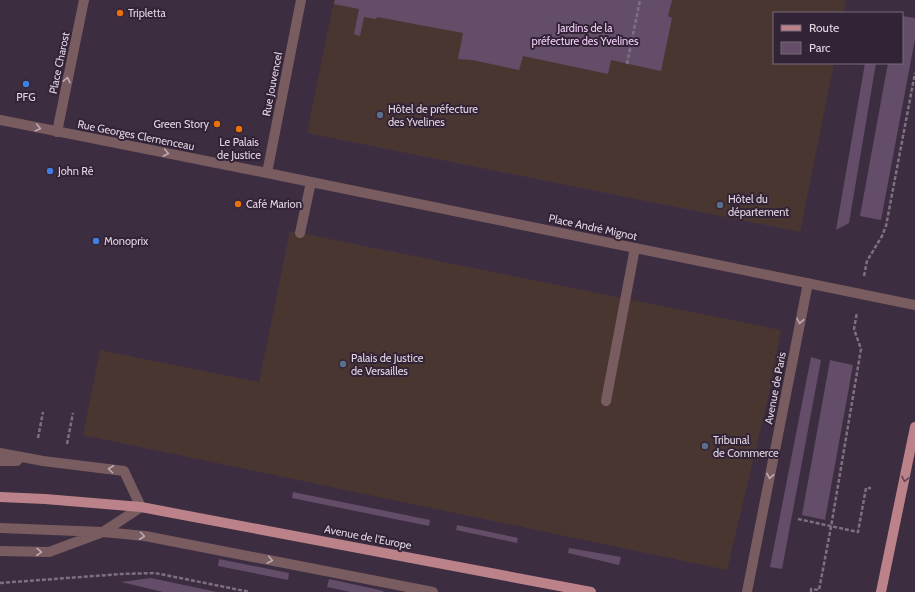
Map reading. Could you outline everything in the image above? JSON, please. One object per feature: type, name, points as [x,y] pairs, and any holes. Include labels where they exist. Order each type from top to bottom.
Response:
[{"type":"main road","points":[[881,592],[915,427]]},
{"type":"main road","name":"Avenue de l'Europe","points":[[0,497],[141,507],[591,592]]},
{"type":"street","name":"Place Charost","points":[[57,132],[84,0]]},
{"type":"street","name":"Rue Jouvencel","points":[[267,173],[301,0]]},
{"type":"street","name":"Rue Georges Clemenceau","points":[[0,120],[267,173]]},
{"type":"street","name":"Place André Mignot","points":[[267,173],[915,305]]},
{"type":"street","points":[[300,233],[311,182]]},
{"type":"street","points":[[606,401],[635,248]]},
{"type":"street","name":"Avenue de Paris","points":[[747,592],[808,283]]},
{"type":"street","points":[[0,453],[43,461],[124,471],[141,507],[103,532],[49,552],[0,551]]},
{"type":"street","points":[[0,461],[43,461]]},
{"type":"street","points":[[0,528],[103,532],[145,536],[433,592]]},
{"type":"path","points":[[627,64],[640,0]]},
{"type":"path","points":[[811,591],[819,590],[861,349],[854,329],[860,294],[867,261],[882,236],[886,226],[915,73]]},
{"type":"path","points":[[38,438],[42,412]]},
{"type":"path","points":[[67,444],[73,412]]},
{"type":"path","points":[[798,519],[858,532],[866,488],[871,488]]},
{"type":"path","points":[[0,583],[155,573],[250,592]]},
{"type":"shaded area","points":[[334,0],[846,0],[843,12],[773,12],[773,64],[834,64],[800,232],[307,133]]},
{"type":"shaded area","points":[[290,231],[781,330],[771,385],[727,570],[83,435],[100,350],[259,382]]},
{"type":"green space","name":"Jardins de la préfecture des Yvelines","points":[[335,0],[672,0],[668,16],[672,18],[661,71],[611,60],[608,74],[523,56],[519,70],[472,60],[458,59],[463,33],[377,17],[376,19],[364,17],[360,36],[354,34],[359,9],[334,4]]},
{"type":"green space","points":[[903,16],[915,18],[915,39],[881,220],[860,216],[888,64],[903,64]]},
{"type":"green space","points":[[865,64],[876,64],[849,223],[836,230]]},
{"type":"green space","points":[[811,357],[821,360],[782,569],[770,567]]},
{"type":"green space","points":[[830,360],[853,365],[825,520],[802,515]]},
{"type":"green space","points":[[293,492],[430,520],[429,526],[292,498]]},
{"type":"green space","points":[[457,525],[518,538],[517,543],[456,530]]},
{"type":"green space","points":[[569,548],[621,557],[619,565],[568,553]]},
{"type":"green space","points":[[219,559],[289,573],[288,580],[218,566]]},
{"type":"green space","points":[[151,578],[217,592],[163,592],[121,582]]},
{"type":"green space","points":[[329,579],[384,591],[350,592],[327,587]]},
{"type":"place","name":"Tripletta","points":[[120,13]]},
{"type":"place","name":"PFG","points":[[26,84]]},
{"type":"place","name":"Hôtel de préfecture des Yvelines","points":[[380,115]]},
{"type":"place","name":"Green Story","points":[[217,124]]},
{"type":"place","name":"Le Palais de Justice","points":[[239,129]]},
{"type":"place","name":"John Rê","points":[[50,171]]},
{"type":"place","name":"Café Marion","points":[[238,204]]},
{"type":"place","name":"Hôtel du département","points":[[720,205]]},
{"type":"place","name":"Monoprix","points":[[96,241]]},
{"type":"place","name":"Palais de Justice de Versailles","points":[[343,364]]},
{"type":"place","name":"Tribunal de Commerce","points":[[705,446]]}]
